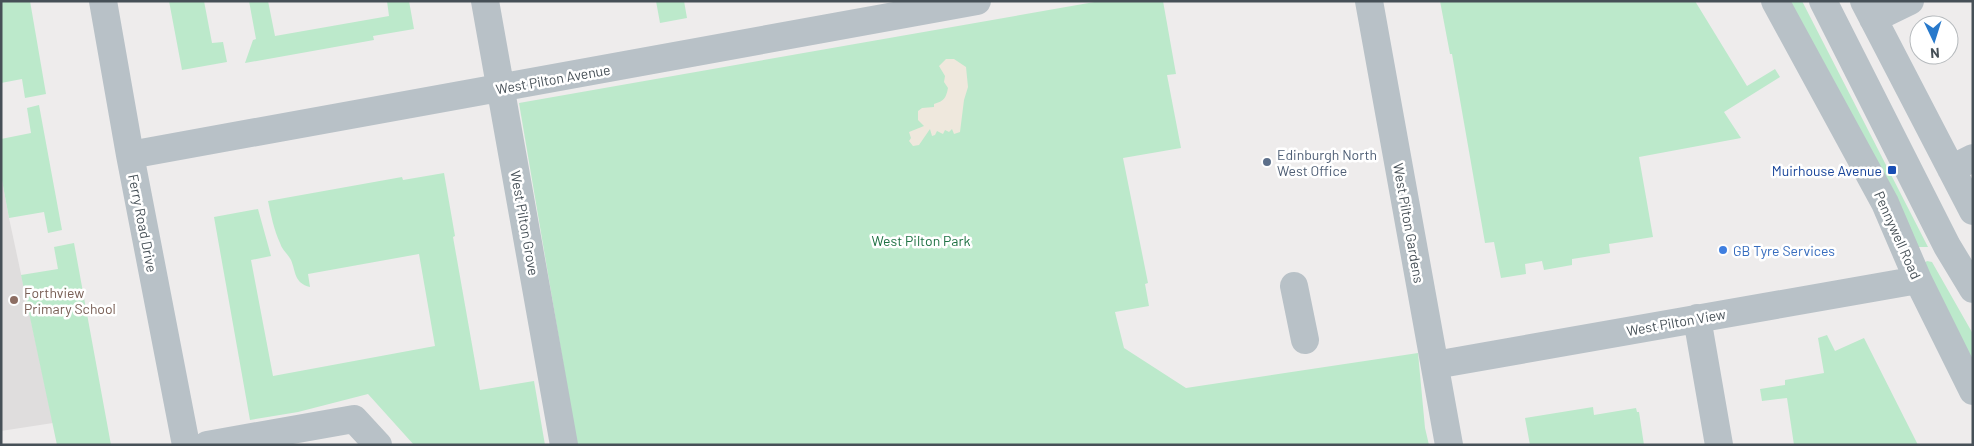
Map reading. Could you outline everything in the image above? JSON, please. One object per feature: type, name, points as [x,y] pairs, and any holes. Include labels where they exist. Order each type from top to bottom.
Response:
[{"type":"street","name":"Ferry Road Drive","points":[[103,1],[130,155],[186,445]]},
{"type":"street","name":"West Pilton Grove","points":[[485,1],[564,445]]},
{"type":"street","name":"West Pilton Avenue","points":[[130,155],[977,1]]},
{"type":"street","name":"West Pilton Gardens","points":[[1369,1],[1407,266],[1435,365],[1449,445]]},
{"type":"street","name":"Pennywell Road","points":[[1775,1],[1885,203],[1918,280],[1973,391]]},
{"type":"street","points":[[1823,1],[1943,238],[1969,274]]},
{"type":"street","points":[[1910,1],[1868,10],[1962,163],[1973,210]]},
{"type":"street","name":"West Pilton View","points":[[1435,365],[1918,280]]},
{"type":"street","points":[[1294,286],[1305,340]]},
{"type":"street","points":[[1697,318],[1719,445]]},
{"type":"street","points":[[207,445],[354,419],[378,445]]},
{"type":"shaded area","name":"Forthview Primary School","points":[[1,175],[53,423],[1,431]]},
{"type":"green space","points":[[1,1],[30,1],[46,94],[25,98],[22,79],[1,83]]},
{"type":"green space","points":[[169,1],[204,1],[212,43],[223,42],[227,62],[182,70]]},
{"type":"green space","points":[[249,1],[268,1],[275,36],[389,16],[387,1],[409,1],[414,29],[373,36],[374,40],[245,63],[253,40],[256,39]]},
{"type":"green space","points":[[656,1],[684,1],[687,18],[660,23]]},
{"type":"green space","name":"West Pilton Park","points":[[1100,1],[1163,1],[1176,74],[1167,75],[1181,148],[1123,158],[1148,283],[1145,284],[1149,306],[1115,312],[1124,348],[1186,388],[1418,353],[1425,428],[1429,445],[577,445],[519,103]]},
{"type":"green space","points":[[1440,1],[1695,1],[1747,86],[1775,69],[1780,77],[1724,112],[1741,138],[1639,157],[1653,237],[1609,244],[1610,253],[1572,259],[1572,265],[1544,270],[1542,261],[1525,264],[1526,274],[1501,278],[1494,242],[1485,243],[1452,54],[1450,54]]},
{"type":"green space","points":[[1786,1],[1802,1],[1928,247],[1916,247]]},
{"type":"green space","points":[[39,105],[62,230],[48,233],[44,212],[9,218],[1,175],[1,139],[31,133],[27,108]]},
{"type":"green space","points":[[444,173],[455,236],[453,237],[480,390],[534,381],[545,445],[414,445],[368,394],[298,412],[250,420],[214,217],[258,209],[271,256],[251,260],[273,376],[435,346],[419,254],[308,274],[310,287],[298,280],[291,260],[281,245],[274,228],[268,201],[402,177],[403,180]]},
{"type":"green space","points":[[74,243],[111,445],[57,445],[21,275],[58,269],[54,247]]},
{"type":"green space","points":[[1927,261],[1932,262],[1973,334],[1973,379],[1923,264]]},
{"type":"green space","points":[[1827,335],[1835,351],[1864,338],[1918,445],[1794,445],[1787,398],[1762,401],[1760,389],[1785,385],[1785,380],[1824,373],[1818,338]]},
{"type":"green space","points":[[1593,407],[1594,415],[1636,408],[1637,412],[1639,412],[1644,445],[1530,445],[1525,418]]},
{"type":"sand","points":[[946,59],[954,59],[966,67],[968,87],[964,100],[960,132],[954,134],[952,129],[949,132],[945,130],[943,134],[937,131],[932,136],[930,129],[919,145],[913,146],[909,141],[911,138],[909,132],[924,126],[918,120],[918,111],[922,108],[934,107],[934,104],[944,99],[946,94],[948,88],[944,82],[945,76],[939,66]]},
{"type":"place","name":"Edinburgh North West Office","points":[[1267,162]]},
{"type":"place","name":"Muirhouse Avenue","points":[[1892,170]]},
{"type":"place","name":"GB Tyre Services","points":[[1723,250]]},
{"type":"place","name":"Forthview Primary School","points":[[14,300]]}]
